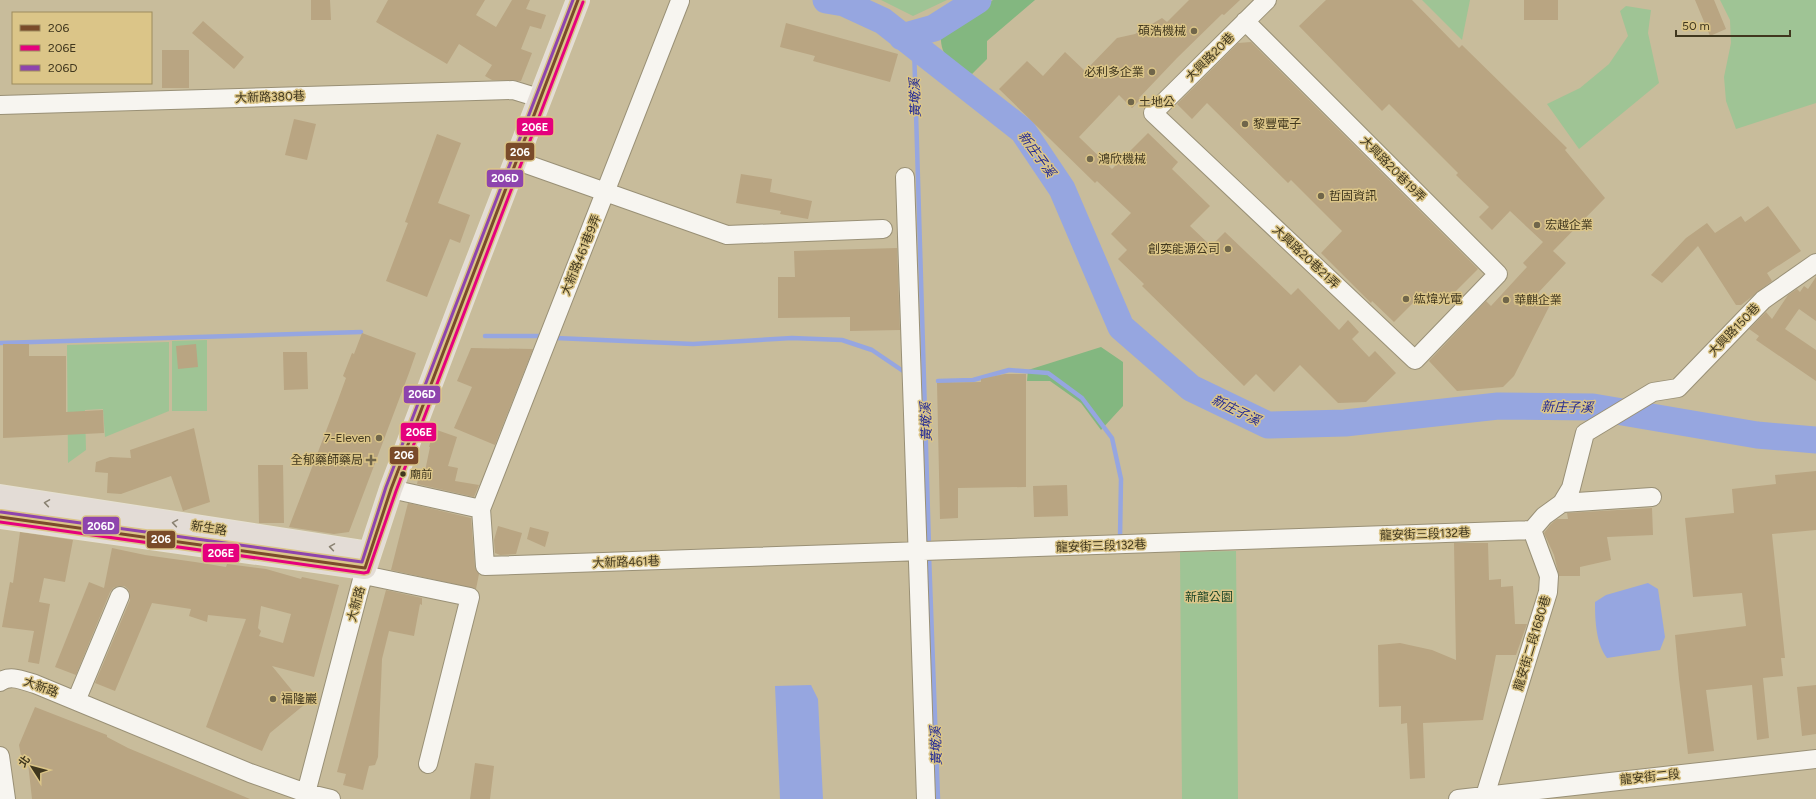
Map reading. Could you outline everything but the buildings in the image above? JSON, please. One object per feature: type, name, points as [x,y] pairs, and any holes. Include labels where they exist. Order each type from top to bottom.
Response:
[{"type":"main road","name":"大新路","points":[[366,566],[391,489],[515,160],[578,0]]},
{"type":"main road","name":"新生路","points":[[0,496],[366,566]]},
{"type":"main road","name":"新生路","points":[[0,517],[366,566]]},
{"type":"street","name":"大興路20巷","points":[[1153,113],[1267,0]]},
{"type":"street","name":"大新路461巷9弄","points":[[481,508],[607,192],[680,1]]},
{"type":"street","name":"大興路20巷19弄","points":[[1246,21],[1498,274],[1456,317]]},
{"type":"street","name":"大新路380巷","points":[[0,105],[513,90],[539,98]]},
{"type":"street","name":"大興路20巷21弄","points":[[1153,113],[1414,360],[1456,317]]},
{"type":"street","points":[[515,160],[727,235],[883,229]]},
{"type":"street","points":[[905,177],[926,799]]},
{"type":"street","name":"大興路150巷","points":[[1562,503],[1571,488],[1585,434],[1653,392],[1678,388],[1763,300],[1816,263]]},
{"type":"street","points":[[391,489],[481,508]]},
{"type":"street","points":[[1532,530],[1544,516],[1562,503],[1652,497]]},
{"type":"street","name":"大新路461巷","points":[[481,508],[485,566],[917,552]]},
{"type":"street","name":"龍安街三段132巷","points":[[917,552],[1532,530]]},
{"type":"street","name":"龍安街二段1680巷","points":[[1484,797],[1548,592],[1549,576],[1532,530]]},
{"type":"street","points":[[366,566],[470,597],[428,764]]},
{"type":"street","name":"大新路","points":[[0,682],[3,680],[17,678],[76,700],[250,773],[306,793],[366,566]]},
{"type":"street","points":[[76,700],[120,596]]},
{"type":"street","points":[[0,756],[6,799]]},
{"type":"street","name":"龍安街二段","points":[[1458,799],[1816,759]]},
{"type":"street","points":[[306,793],[330,799]]},
{"type":"green space","points":[[881,0],[947,0],[913,16]]},
{"type":"green space","points":[[993,0],[1035,0],[987,41],[987,59],[972,74],[952,62],[944,53],[942,47],[941,30]]},
{"type":"green space","points":[[1422,0],[1470,0],[1462,40]]},
{"type":"green space","points":[[1720,0],[1816,0],[1816,103],[1736,129],[1726,101],[1724,77],[1731,43],[1730,20]]},
{"type":"green space","points":[[1626,6],[1651,10],[1648,33],[1659,83],[1579,149],[1547,104],[1580,88],[1609,64],[1628,36],[1620,11]]},
{"type":"green space","points":[[207,340],[207,411],[172,411],[172,341]]},
{"type":"green space","points":[[169,342],[169,411],[105,437],[103,409],[85,410],[86,450],[68,463],[67,345]]},
{"type":"green space","points":[[1101,347],[1123,362],[1123,406],[1101,430],[1081,403],[1050,381],[1027,381],[1028,370]]},
{"type":"green space","name":"新龍公園","points":[[1236,551],[1238,799],[1182,799],[1180,552]]},
{"type":"water","points":[[1648,583],[1658,589],[1665,637],[1660,650],[1607,658],[1598,639],[1595,602],[1606,595]]},
{"type":"water","points":[[811,685],[818,699],[823,799],[780,799],[775,686]]},
{"type":"waterway","name":"新庄子溪","points":[[826,0],[844,3],[883,21],[1023,131],[1062,189],[1121,327],[1191,388],[1268,425],[1345,423],[1498,406],[1593,407],[1757,435],[1816,440]]},
{"type":"waterway","points":[[902,37],[934,28],[978,0]]},
{"type":"waterway","name":"黃墘溪","points":[[914,46],[929,547]]},
{"type":"waterway","points":[[0,343],[361,332]]},
{"type":"waterway","points":[[485,336],[544,336]]},
{"type":"waterway","points":[[556,338],[693,344],[792,338],[842,340],[872,350],[906,373]]},
{"type":"waterway","points":[[938,381],[973,380],[1009,370],[1048,373],[1082,398],[1112,438],[1121,479],[1120,538]]},
{"type":"waterway","name":"黃墘溪","points":[[929,555],[938,799]]},
{"type":"transit line","name":"206D","points":[[1,512],[362,562],[386,487],[573,0]]},
{"type":"transit line","name":"206","points":[[0,517],[365,568],[391,489],[578,0]]},
{"type":"transit line","name":"206E","points":[[0,522],[364,573],[368,572],[396,491],[583,2]]},
{"type":"place","name":"碩浩機械","points":[[1194,31]]},
{"type":"place","name":"必利多企業","points":[[1152,72]]},
{"type":"place","name":"土地公","points":[[1131,102]]},
{"type":"place","name":"黎豐電子","points":[[1245,124]]},
{"type":"place","name":"鴻欣機械","points":[[1090,159]]},
{"type":"place","name":"哲固資訊","points":[[1321,196]]},
{"type":"place","name":"宏越企業","points":[[1537,225]]},
{"type":"place","name":"創奕能源公司","points":[[1228,249]]},
{"type":"place","name":"紘煒光電","points":[[1406,299]]},
{"type":"place","name":"華麒企業","points":[[1506,300]]},
{"type":"place","name":"7-Eleven","points":[[379,438]]},
{"type":"place","name":"全郁藥師藥局","points":[[371,460]]},
{"type":"place","name":"廟前","points":[[403,474]]},
{"type":"place","name":"福隆巖","points":[[273,699]]}]
